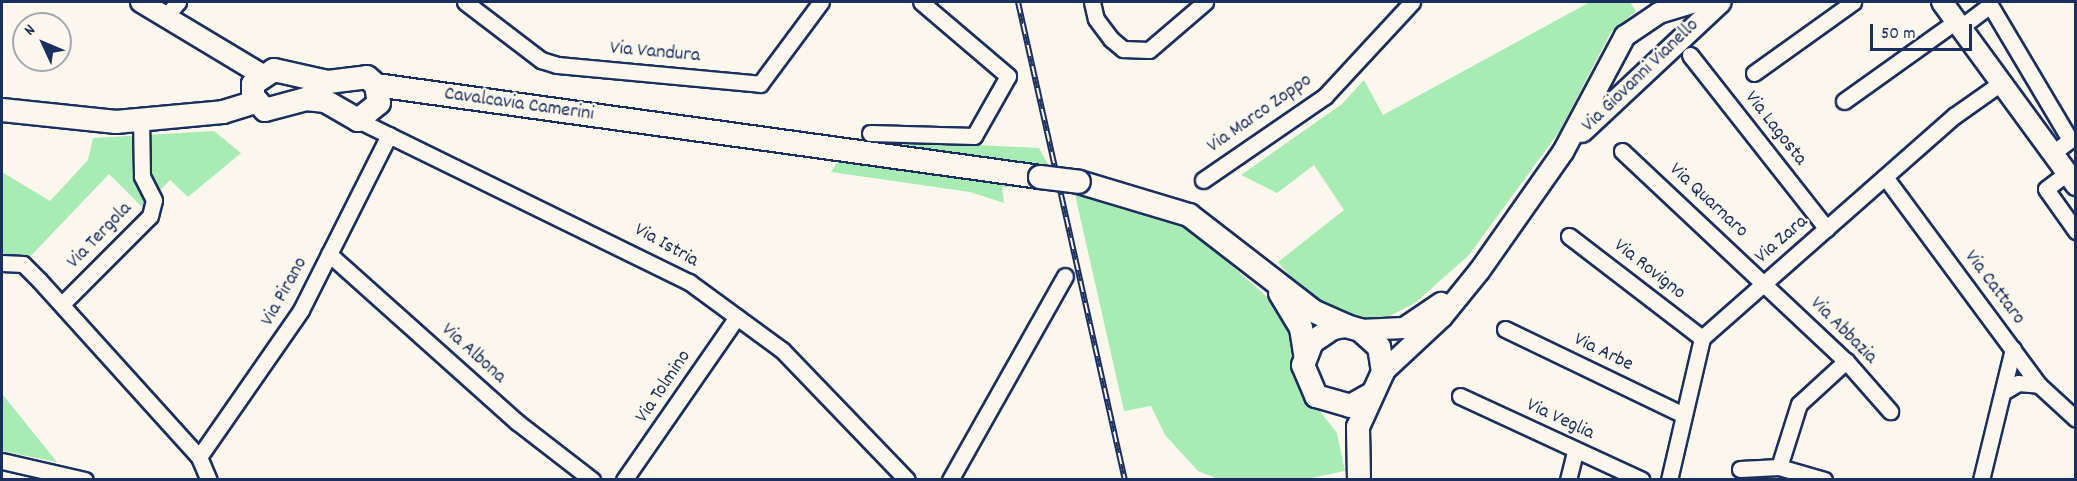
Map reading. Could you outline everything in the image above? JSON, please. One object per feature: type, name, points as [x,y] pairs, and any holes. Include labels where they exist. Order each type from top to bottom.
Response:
[{"type":"main road","points":[[2,110],[71,120],[141,121],[223,112],[255,102],[271,112],[306,99],[338,108],[358,120],[379,103],[376,85],[361,75],[343,80],[287,75],[274,70],[261,74],[253,84],[255,102]]},
{"type":"main road","points":[[287,75],[294,90],[289,105]]},
{"type":"main road","points":[[338,108],[336,93],[343,80]]},
{"type":"main road","name":"Cavalcavia Camerini","points":[[376,85],[1079,182],[1189,215],[1232,244],[1269,278]]},
{"type":"main road","points":[[1269,278],[1312,311],[1353,328],[1379,347],[1383,372],[1358,427],[1358,472]]},
{"type":"main road","points":[[1269,278],[1301,328],[1309,387],[1326,402],[1358,472]]},
{"type":"main road","points":[[1305,354],[1321,333],[1353,328]]},
{"type":"main road","points":[[1326,402],[1350,406],[1372,394]]},
{"type":"street","points":[[141,2],[261,74]]},
{"type":"street","points":[[165,17],[178,2]]},
{"type":"street","name":"Via Vandura","points":[[465,2],[541,60],[557,65],[760,84],[821,2]]},
{"type":"street","points":[[870,133],[974,135],[1008,76],[921,2]]},
{"type":"street","points":[[1092,2],[1096,19],[1111,39],[1123,49],[1149,50],[1205,2]]},
{"type":"street","name":"Via Marco Zoppo","points":[[1203,180],[1325,96],[1412,2]]},
{"type":"street","name":"Via Giovanni Vianello","points":[[1383,372],[1442,317],[1480,270],[1563,152],[1624,36],[1659,13],[1695,2]]},
{"type":"street","name":"Via Giovanni Vianello","points":[[1563,152],[1721,2]]},
{"type":"street","points":[[1754,73],[1853,2]]},
{"type":"street","points":[[1942,2],[2071,179],[2046,189],[2076,231]]},
{"type":"street","points":[[1844,101],[1990,5],[2070,140],[2053,153]]},
{"type":"street","name":"Via Lagosta","points":[[1690,55],[1827,229]]},
{"type":"street","name":"Via Zara","points":[[1702,338],[1954,116],[2001,83]]},
{"type":"street","name":"Via Istria","points":[[358,120],[625,247],[737,317],[825,389],[907,480]]},
{"type":"street","name":"Via Tergola","points":[[62,304],[150,216],[154,200],[142,176],[141,121]]},
{"type":"street","name":"Via Pirano","points":[[199,458],[268,363],[329,254],[389,135]]},
{"type":"street","name":"Via Quarnaro","points":[[1622,151],[1765,283]]},
{"type":"street","name":"Via Cattaro","points":[[1885,177],[2039,385],[2076,419]]},
{"type":"street","name":"Via Rovigno","points":[[1569,236],[1702,338]]},
{"type":"street","name":"Via Albona","points":[[329,254],[517,422],[592,480]]},
{"type":"street","points":[[2,262],[23,264],[62,304],[199,458],[209,480]]},
{"type":"street","name":"Via Giovanni Vianello","points":[[1353,328],[1404,328],[1480,270]]},
{"type":"street","points":[[950,480],[1065,276]]},
{"type":"street","name":"Via Abbazia","points":[[1765,283],[1846,361],[1890,411]]},
{"type":"street","name":"Via Tolmino","points":[[624,480],[737,317]]},
{"type":"street","name":"Via Arbe","points":[[1505,329],[1682,414]]},
{"type":"street","points":[[1669,480],[1682,414],[1702,338]]},
{"type":"street","points":[[1981,480],[2013,349]]},
{"type":"street","points":[[1779,467],[1799,404],[1846,361]]},
{"type":"street","points":[[2003,392],[2018,383],[2039,385]]},
{"type":"street","name":"Via Veglia","points":[[1460,396],[1642,480]]},
{"type":"street","points":[[1568,480],[1575,451]]},
{"type":"street","points":[[2,461],[85,480]]},
{"type":"street","points":[[1740,469],[1779,467],[1824,480]]},
{"type":"green space","points":[[1590,2],[1630,2],[1636,11],[1611,32],[1559,132],[1469,255],[1415,303],[1376,323],[1309,299],[1278,262],[1344,210],[1314,165],[1277,193],[1241,175],[1342,104],[1364,80],[1383,115]]},
{"type":"green space","points":[[214,131],[241,153],[188,197],[170,180],[143,208],[109,174],[26,261],[2,253],[2,172],[50,201],[88,160],[93,138]]},
{"type":"green space","points":[[866,139],[1039,148],[1049,166],[1029,164]]},
{"type":"green space","points":[[841,156],[1055,189],[1002,187],[1004,203],[970,192],[831,172]]},
{"type":"green space","points":[[1074,190],[1192,230],[1267,297],[1291,333],[1295,379],[1337,433],[1345,471],[1306,479],[1218,479],[1198,471],[1165,435],[1151,406],[1124,411]]},
{"type":"green space","points":[[3,395],[57,462],[2,451]]},
{"type":"railway","points":[[1018,2],[1125,480]]}]
